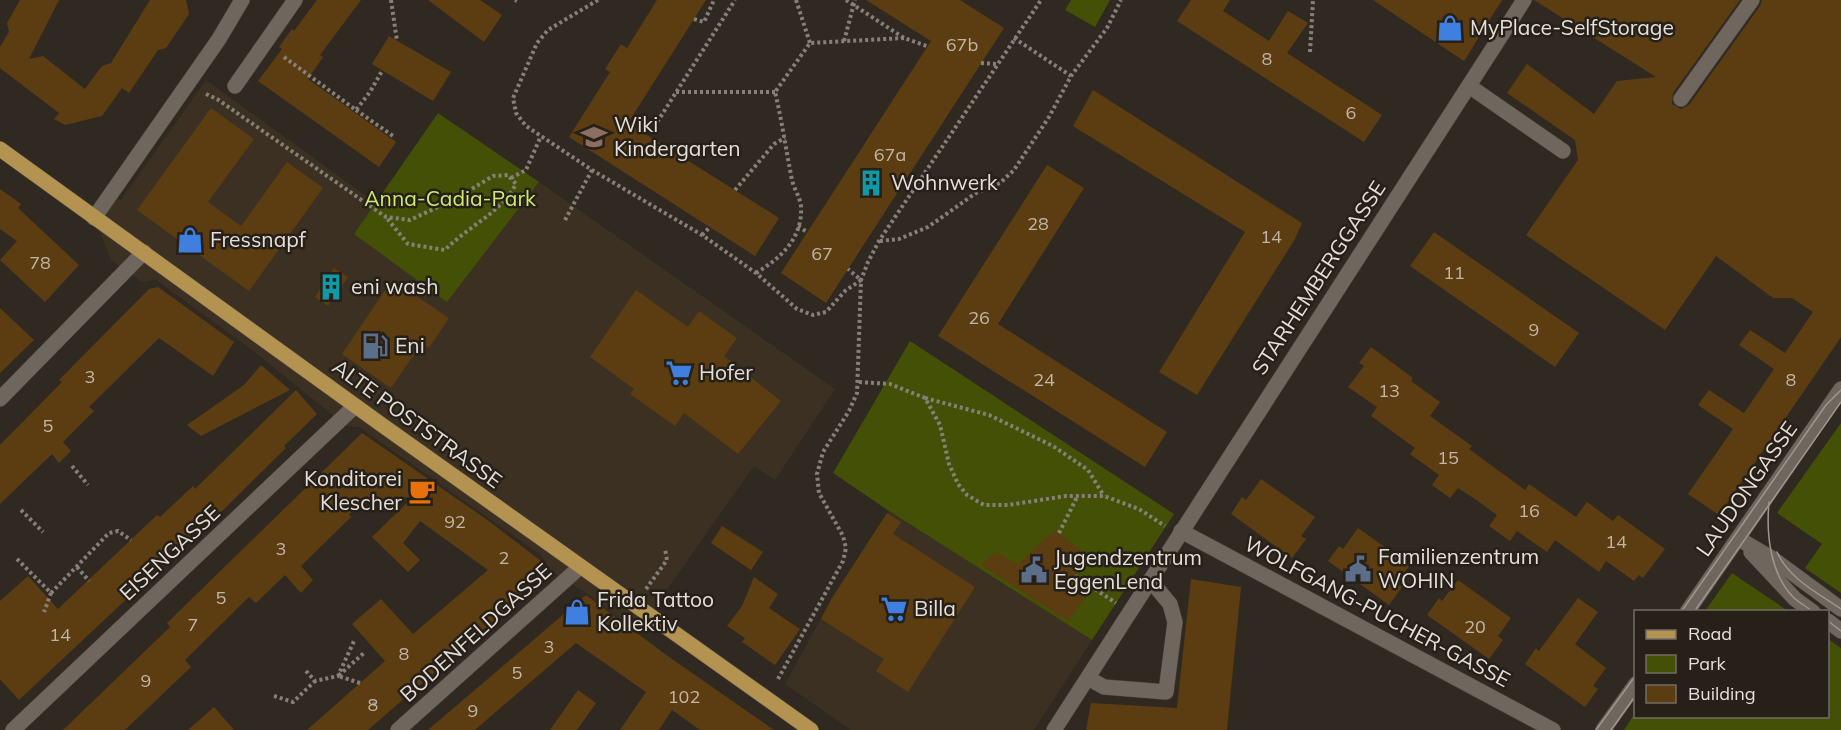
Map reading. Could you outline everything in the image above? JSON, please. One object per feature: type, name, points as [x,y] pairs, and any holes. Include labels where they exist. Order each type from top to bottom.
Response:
[{"type":"main road","name":"ALTE POSTSTRASSE","points":[[1,151],[811,730]]},
{"type":"street","points":[[94,218],[219,39],[242,0]]},
{"type":"street","points":[[235,86],[295,0]]},
{"type":"street","name":"STARHEMBERGGASSE","points":[[1054,730],[1150,580],[1173,529],[1524,0]]},
{"type":"street","points":[[1681,99],[1752,0]]},
{"type":"street","points":[[1469,86],[1563,151]]},
{"type":"street","points":[[0,399],[144,252]]},
{"type":"street","name":"LAUDONGASSE","points":[[1688,610],[1841,389]]},
{"type":"street","name":"EISENGASSE","points":[[13,730],[356,406]]},
{"type":"street","name":"WOLFGANG-PUCHER-GASSE","points":[[1173,529],[1553,730]]},
{"type":"street","points":[[1739,539],[1773,559],[1841,609]]},
{"type":"street","points":[[1739,539],[1796,600],[1810,610]]},
{"type":"street","name":"BODENFELDGASSE","points":[[398,730],[580,567]]},
{"type":"street","points":[[1088,678],[1104,687],[1166,692],[1175,622],[1170,604],[1150,580]]},
{"type":"street","points":[[1603,730],[1634,685]]},
{"type":"path","points":[[391,0],[397,40]]},
{"type":"path","points":[[598,0],[548,30],[537,43],[513,98],[516,113],[526,126],[592,170],[702,235],[756,273],[797,309],[813,315],[826,312],[845,291],[861,280]]},
{"type":"path","points":[[694,19],[704,22],[714,0]]},
{"type":"path","points":[[654,127],[735,0]]},
{"type":"path","points":[[796,0],[810,43]]},
{"type":"path","points":[[846,0],[854,3],[904,38],[927,46]]},
{"type":"path","points":[[778,679],[843,561],[846,548],[843,536],[819,492],[817,474],[823,452],[853,403],[858,382],[861,280],[879,241],[1041,0]]},
{"type":"path","points":[[879,241],[899,239],[928,227],[976,193],[1000,183],[1014,170],[1071,76],[1107,28],[1121,0]]},
{"type":"path","points":[[1310,52],[1313,0]]},
{"type":"path","points":[[844,41],[854,3]]},
{"type":"path","points":[[810,43],[904,38]]},
{"type":"path","points":[[1014,38],[1071,76]]},
{"type":"path","points":[[756,273],[779,258],[791,244],[798,226],[801,205],[792,183],[775,92],[810,43]]},
{"type":"path","points":[[284,57],[393,136]]},
{"type":"path","points":[[981,63],[996,64]]},
{"type":"path","points":[[356,110],[382,71]]},
{"type":"path","points":[[676,92],[775,92]]},
{"type":"path","points":[[206,94],[217,99],[386,217],[408,244],[445,250],[459,236],[496,210],[516,184],[508,175],[493,176],[455,199],[410,220],[386,217]]},
{"type":"path","points":[[511,178],[526,170],[541,136]]},
{"type":"path","points":[[735,190],[774,144],[785,138]]},
{"type":"path","points":[[565,220],[592,170]]},
{"type":"path","points":[[798,226],[807,232]]},
{"type":"path","points":[[702,235],[710,227]]},
{"type":"path","points":[[848,269],[861,280]]},
{"type":"path","points":[[858,382],[890,384],[925,398],[989,415],[1053,446],[1088,470],[1104,496]]},
{"type":"path","points":[[925,398],[940,425],[949,464],[958,484],[967,495],[984,505],[1008,505],[1077,496],[1104,496],[1139,509],[1173,529]]},
{"type":"path","points":[[72,466],[88,485]]},
{"type":"path","points":[[1059,533],[1077,496]]},
{"type":"path","points":[[21,510],[43,532]]},
{"type":"path","points":[[44,612],[51,593],[109,533],[118,531],[131,540]]},
{"type":"path","points":[[646,589],[668,560],[664,549]]},
{"type":"path","points":[[17,559],[51,593]]},
{"type":"path","points":[[77,567],[89,581]]},
{"type":"path","points":[[1075,576],[1116,603]]},
{"type":"path","points":[[338,675],[354,641]]},
{"type":"path","points":[[274,696],[293,702],[315,681],[338,675],[365,652]]},
{"type":"path","points":[[306,671],[315,681]]},
{"type":"path","points":[[338,675],[360,683]]},
{"type":"path","points":[[373,705],[377,701]]},
{"type":"shaded area","points":[[206,80],[376,203],[354,234],[447,301],[539,182],[835,389],[775,480],[754,466],[637,632],[585,592],[551,571],[541,555],[359,427],[346,426],[256,353],[156,280],[142,282],[111,260],[94,218],[110,195],[121,200]]},
{"type":"shaded area","points":[[889,511],[1092,640],[1034,730],[851,730],[785,684],[832,598]]},
{"type":"green space","points":[[1071,0],[1110,0],[1095,27],[1065,10]]},
{"type":"green space","name":"Anna-Cadia-Park","points":[[438,113],[539,182],[447,302],[354,234]]},
{"type":"green space","points":[[910,341],[1174,514],[1092,640],[833,473]]},
{"type":"green space","points":[[1841,423],[1841,593],[1805,568],[1822,544],[1777,513]]},
{"type":"green space","points":[[1732,573],[1787,610],[1706,610]]},
{"type":"green space","points":[[1829,640],[1841,648],[1841,730],[1624,730],[1634,715],[1634,718],[1829,718]]},
{"type":"building","points":[[20,0],[59,0],[29,59],[43,56],[85,89],[102,66],[111,63],[150,0],[186,0],[189,14],[166,48],[158,50],[129,93],[122,88],[102,116],[65,125],[54,119],[59,113],[0,68],[0,47],[9,32],[7,23]]},
{"type":"building","points":[[317,0],[361,0],[320,55],[323,57],[308,79],[396,142],[379,167],[258,81],[282,49],[279,47],[292,29],[294,31]]},
{"type":"building","points":[[428,0],[480,0],[502,15],[484,42]]},
{"type":"building","points":[[657,0],[706,0],[628,123],[779,218],[755,256],[569,137],[610,72],[605,69],[621,44],[627,48]]},
{"type":"building","name":"Wohnwerk","points":[[866,0],[960,0],[1004,28],[826,303],[781,273],[931,41]]},
{"type":"building","points":[[1191,0],[1230,0],[1223,11],[1269,41],[1288,11],[1308,23],[1287,53],[1382,115],[1364,142],[1177,21]]},
{"type":"building","name":"MyPlace-SelfStorage","points":[[1373,0],[1502,0],[1464,61]]},
{"type":"building","points":[[1534,0],[1740,0],[1673,93],[1672,104],[1681,109],[1689,105],[1762,0],[1841,0],[1841,337],[1719,515],[1688,494],[1733,429],[1698,405],[1709,390],[1744,413],[1774,369],[1739,345],[1750,330],[1785,353],[1813,312],[1792,298],[1773,298],[1716,256],[1665,330],[1526,235],[1578,160],[1575,140],[1507,93],[1527,64],[1594,114],[1617,81],[1656,77]]},
{"type":"building","points":[[389,36],[451,72],[433,101],[372,64]]},
{"type":"building","points":[[1093,90],[1302,223],[1295,239],[1197,395],[1159,372],[1245,232],[1073,126]]},
{"type":"building","points":[[211,108],[254,139],[208,202],[241,226],[287,162],[323,188],[249,291],[137,210]]},
{"type":"building","points":[[1047,165],[1084,188],[998,324],[1167,432],[1145,467],[938,336]]},
{"type":"building","points":[[0,189],[21,204],[18,208],[79,265],[45,302],[0,260],[17,241],[0,229]]},
{"type":"building","points":[[1434,232],[1579,333],[1555,367],[1410,266]]},
{"type":"building","name":"eni wash","points":[[334,268],[348,277],[328,306],[315,297]]},
{"type":"building","points":[[392,280],[449,318],[429,348],[422,343],[391,388],[342,354]]},
{"type":"building","points":[[158,287],[234,342],[213,376],[159,338],[89,407],[94,411],[63,442],[71,451],[59,463],[52,454],[0,504],[0,445],[62,382],[59,380],[149,289]]},
{"type":"building","name":"Hofer","points":[[636,290],[688,327],[699,311],[737,338],[724,356],[781,401],[738,454],[684,413],[675,426],[630,394],[634,389],[590,357]]},
{"type":"building","points":[[0,308],[34,340],[0,373]]},
{"type":"building","points":[[1371,347],[1413,378],[1411,381],[1440,402],[1430,416],[1472,446],[1469,449],[1525,490],[1529,484],[1576,517],[1587,502],[1613,521],[1618,515],[1665,549],[1643,578],[1639,575],[1634,581],[1606,561],[1599,572],[1555,540],[1547,552],[1517,531],[1510,541],[1489,526],[1497,515],[1478,501],[1458,488],[1450,498],[1432,485],[1439,475],[1410,454],[1415,448],[1371,416],[1377,407],[1348,387],[1364,366],[1359,363]]},
{"type":"building","points":[[261,365],[290,390],[201,436],[187,425],[244,385]]},
{"type":"building","points":[[296,390],[317,414],[219,514],[19,700],[0,679],[0,601],[28,576],[58,609],[157,515],[160,517],[193,486],[195,489]]},
{"type":"building","points":[[362,433],[486,519],[545,564],[545,576],[368,730],[307,730],[385,661],[352,624],[381,599],[413,634],[488,570],[420,521],[403,543],[420,560],[408,572],[372,537],[413,497],[366,501],[349,514],[351,517],[301,566],[313,580],[301,593],[285,575],[256,603],[249,597],[185,660],[191,667],[125,730],[63,730],[170,627],[167,623]]},
{"type":"building","points":[[1261,479],[1315,517],[1301,536],[1306,539],[1292,558],[1231,514],[1242,497],[1246,500]]},
{"type":"building","name":"Billa","points":[[887,513],[901,522],[893,534],[975,587],[908,692],[876,671],[884,659],[821,619]]},
{"type":"building","points":[[722,526],[763,552],[751,570],[711,543]]},
{"type":"building","points":[[1358,528],[1410,565],[1397,583],[1402,587],[1389,605],[1328,561],[1339,546],[1343,549]]},
{"type":"building","name":"Jugendzentrum EggenLend","points":[[1055,530],[1084,553],[1071,584],[1087,595],[1068,621],[981,565],[995,552],[1018,564]]},
{"type":"building","points":[[754,577],[778,594],[769,608],[800,629],[775,665],[742,642],[745,638],[727,626],[742,606]]},
{"type":"building","points":[[1191,579],[1241,587],[1227,730],[1086,730],[1091,703],[1177,708]]},
{"type":"building","points":[[1458,580],[1511,618],[1498,636],[1503,640],[1489,659],[1427,615],[1439,598],[1442,601]]},
{"type":"building","points":[[586,595],[669,657],[774,730],[700,730],[672,710],[659,730],[620,730],[646,692],[576,643],[475,730],[428,730]]},
{"type":"building","points":[[1578,598],[1598,612],[1575,644],[1606,668],[1593,686],[1598,689],[1585,707],[1525,664],[1536,648],[1539,651]]},
{"type":"building","points":[[578,690],[596,703],[577,730],[550,730]]},
{"type":"building","points":[[214,707],[234,730],[188,730]]},
{"type":"tram line","points":[[1682,610],[1826,405],[1841,390]]},
{"type":"tram line","points":[[1695,610],[1841,402]]},
{"type":"tram line","points":[[1769,502],[1769,540],[1775,566],[1794,598],[1810,610]]},
{"type":"tram line","points":[[1777,552],[1782,562],[1796,578],[1841,609]]},
{"type":"tram line","points":[[1829,622],[1841,631]]},
{"type":"tram line","points":[[1596,730],[1634,678]]},
{"type":"tram line","points":[[1611,730],[1634,698]]},
{"type":"place","name":"MyPlace-SelfStorage","points":[[1450,28]]},
{"type":"place","name":"Wiki Kindergarten","points":[[594,137]]},
{"type":"place","name":"Wohnwerk","points":[[871,183]]},
{"type":"place","name":"Fressnapf","points":[[190,240]]},
{"type":"place","name":"eni wash","points":[[331,287]]},
{"type":"place","name":"Eni","points":[[375,346]]},
{"type":"place","name":"Hofer","points":[[679,373]]},
{"type":"place","name":"Konditorei Klescher","points":[[422,491]]},
{"type":"place","name":"Familienzentrum WOHIN","points":[[1358,569]]},
{"type":"place","name":"Jugendzentrum EggenLend","points":[[1034,570]]},
{"type":"place","name":"Billa","points":[[894,609]]},
{"type":"place","name":"Frida Tattoo Kollektiv","points":[[577,612]]}]
